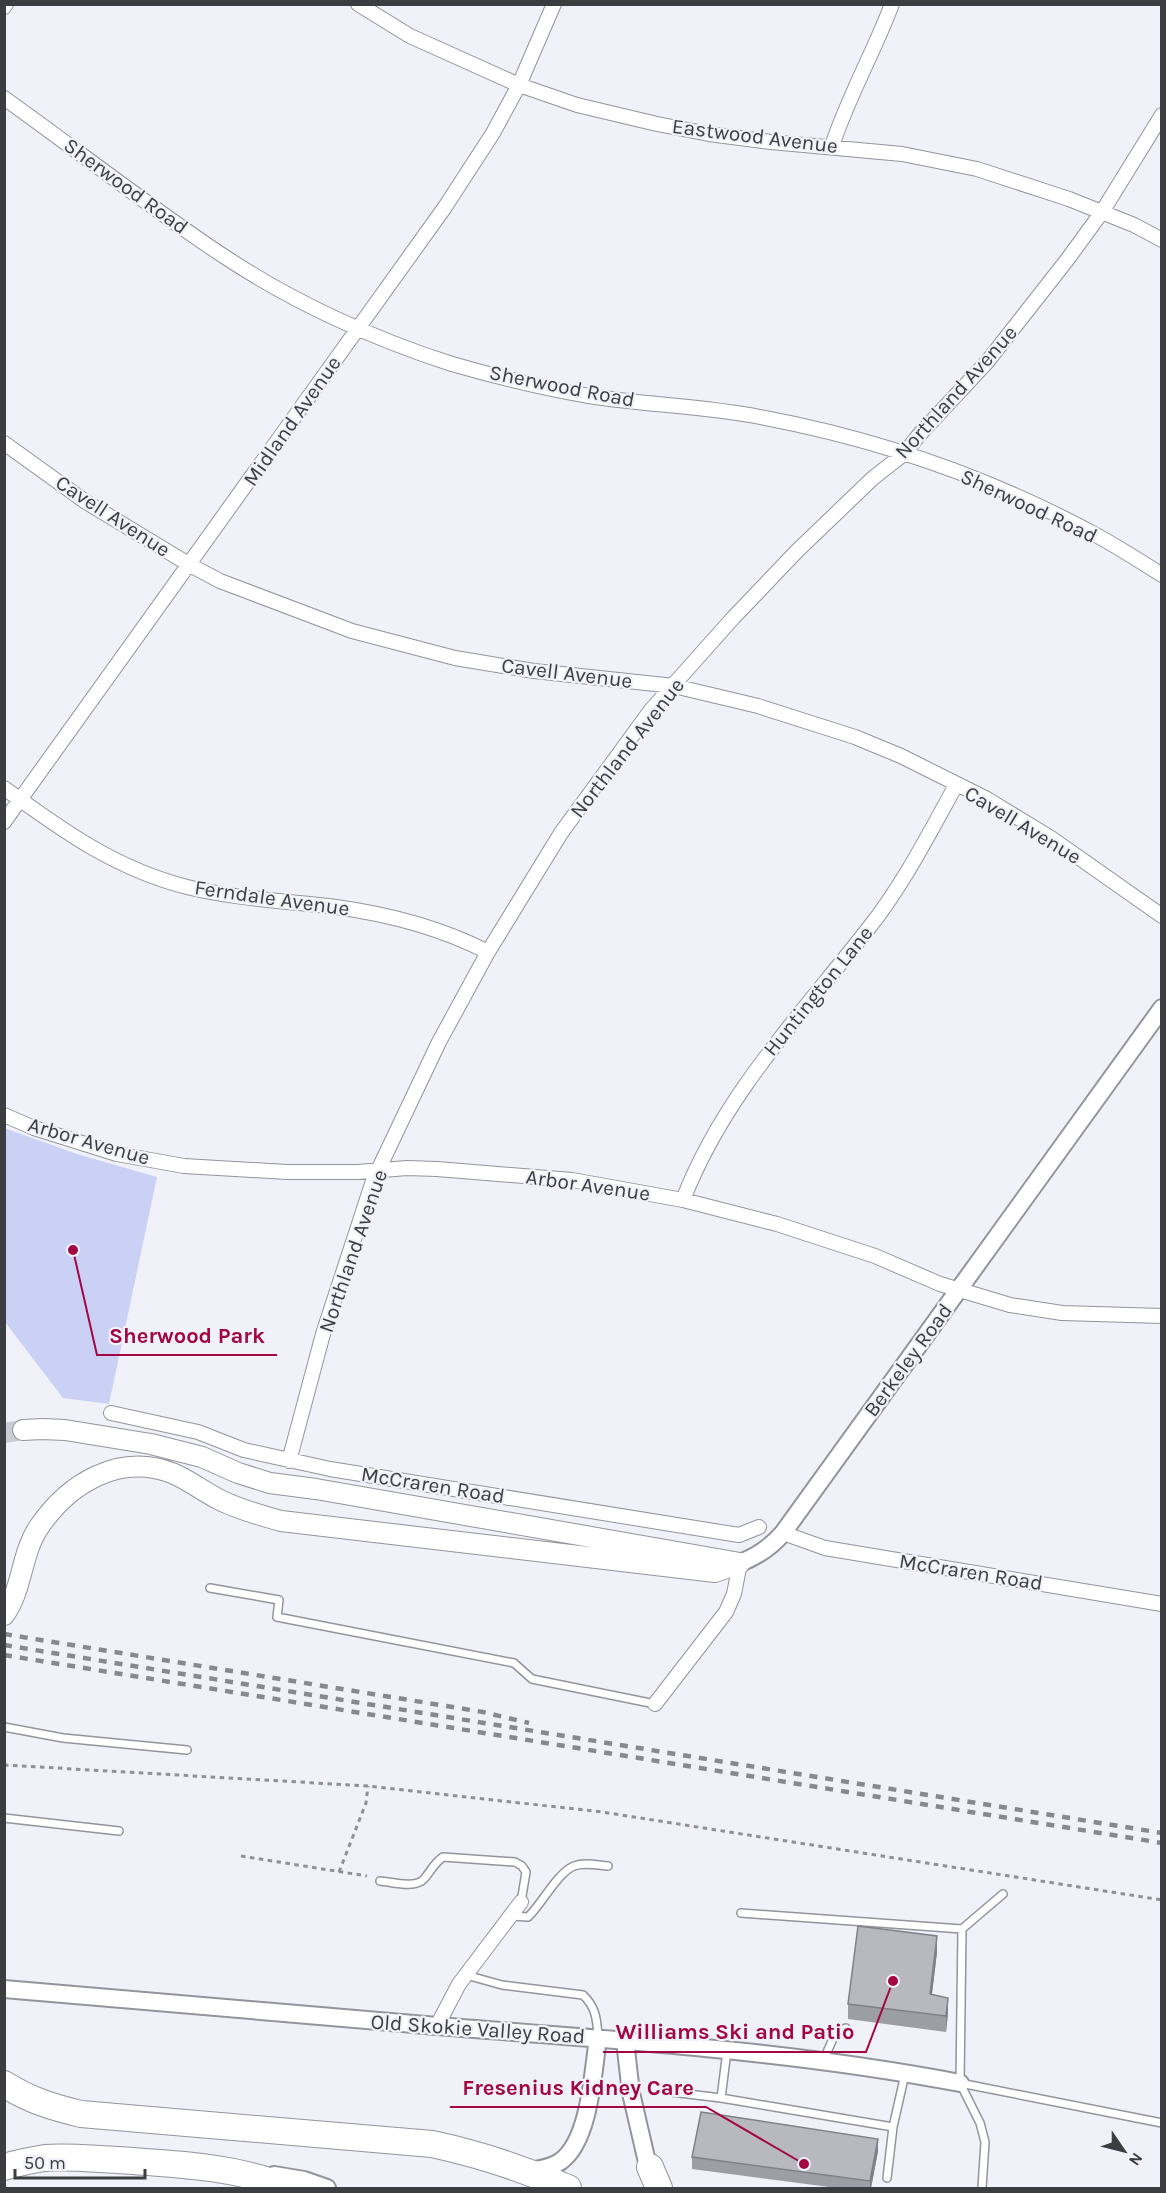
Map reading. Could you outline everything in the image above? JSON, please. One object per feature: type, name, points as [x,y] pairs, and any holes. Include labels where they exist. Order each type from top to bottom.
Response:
[{"type":"highway","points":[[4,2084],[22,2096],[41,2104],[81,2114],[432,2144],[463,2151],[529,2172],[568,2188]]},
{"type":"highway","points":[[4,2168],[44,2158],[142,2162],[238,2172],[269,2180],[288,2188]]},
{"type":"main road","points":[[23,1430],[65,1430],[151,1444],[202,1457],[238,1473],[270,1483],[316,1489],[740,1563]]},
{"type":"main road","points":[[9,1609],[32,1540],[57,1504],[74,1488],[92,1477],[109,1471],[143,1467],[174,1474],[238,1508],[281,1521],[715,1572],[740,1563]]},
{"type":"street","name":"Eastwood Avenue","points":[[358,4],[410,36],[519,85],[577,105],[657,124],[771,142],[902,154],[977,169],[1069,199],[1161,240]]},
{"type":"street","name":"Midland Avenue","points":[[4,822],[451,198],[493,133],[519,85],[554,4]]},
{"type":"street","points":[[832,146],[892,4]]},
{"type":"street","name":"Sherwood Road","points":[[4,98],[222,255],[330,315],[397,344],[453,364],[523,383],[591,396],[758,416],[844,435],[905,453],[979,480],[1056,514],[1161,575]]},
{"type":"street","name":"Northland Avenue","points":[[289,1461],[323,1334],[374,1181],[439,1042],[488,952],[561,833],[651,710],[733,618],[873,478],[905,453],[987,362],[1102,212],[1161,115]]},
{"type":"street","name":"Cavell Avenue","points":[[4,443],[86,502],[190,565],[220,581],[352,631],[455,658],[534,671],[674,686],[758,706],[855,737],[901,756],[987,799],[1051,838],[1161,916]]},
{"type":"street","name":"Huntington Lane","points":[[683,1200],[695,1170],[737,1096],[895,892],[956,785]]},
{"type":"street","name":"Ferndale Avenue","points":[[4,788],[66,833],[103,855],[186,886],[247,898],[374,913],[411,922],[460,939],[488,952]]},
{"type":"street","name":"Berkeley Road","points":[[740,1563],[764,1551],[783,1533],[1161,1008]]},
{"type":"street","name":"Arbor Avenue","points":[[4,1115],[34,1128],[117,1154],[184,1166],[287,1172],[436,1169],[572,1180],[683,1200],[777,1224],[875,1256],[940,1284],[1010,1305],[1062,1313],[1161,1316]]},
{"type":"street","name":"McCraren Road","points":[[111,1413],[198,1432],[244,1450],[330,1470],[739,1535],[759,1527]]},
{"type":"street","name":"McCraren Road","points":[[783,1533],[825,1548],[1161,1604]]},
{"type":"street","points":[[655,1704],[726,1612],[734,1594],[740,1563]]},
{"type":"street","points":[[437,2026],[444,2009],[466,1975],[521,1902]]},
{"type":"street","name":"Old Skokie Valley Road","points":[[4,1989],[727,2050],[824,2061],[960,2083]]},
{"type":"street","points":[[529,2172],[561,2162],[572,2149],[582,2128],[598,2038]]},
{"type":"street","points":[[625,2041],[631,2092],[653,2181]]},
{"type":"street","points":[[238,2172],[290,2177],[327,2188]]},
{"type":"lane","points":[[210,1588],[279,1600],[277,1617],[514,1663],[532,1678],[655,1704]]},
{"type":"lane","points":[[4,1727],[63,1738],[186,1750]]},
{"type":"lane","points":[[4,1818],[118,1831]]},
{"type":"lane","points":[[380,1881],[417,1884],[423,1880],[436,1861],[443,1857],[514,1862],[522,1866],[526,1872],[521,1902]]},
{"type":"lane","points":[[512,1916],[528,1917],[563,1874],[573,1866],[582,1864],[608,1866]]},
{"type":"lane","points":[[741,1913],[962,1929],[1003,1894]]},
{"type":"lane","points":[[962,1929],[960,2083],[980,2123],[985,2142],[982,2188]]},
{"type":"lane","points":[[466,1975],[502,1985],[583,1995],[597,2015],[598,2038]]},
{"type":"lane","points":[[824,2061],[836,2032],[846,2028]]},
{"type":"lane","points":[[721,2098],[727,2050]]},
{"type":"lane","points":[[887,2178],[893,2127],[905,2073]]},
{"type":"lane","name":"Old Skokie Valley Road","points":[[960,2083],[1161,2123]]},
{"type":"lane","points":[[671,2092],[721,2098],[893,2127]]},
{"type":"path","points":[[4,1765],[368,1786],[602,1812],[1161,1900]]},
{"type":"path","points":[[339,1872],[366,1803],[368,1786]]},
{"type":"path","points":[[241,1856],[367,1876]]},
{"type":"shaded area","points":[[4,1128],[77,1154],[157,1177],[109,1404],[63,1398],[5,1322]]},
{"type":"building","points":[[858,1926],[937,1936],[930,1994],[948,1998],[946,2016],[848,2004]]},
{"type":"building","points":[[701,2112],[878,2139],[870,2181],[692,2157]]},
{"type":"tunnel","points":[[4,1433],[23,1430]]},
{"type":"railway","points":[[4,1634],[483,1712],[529,1723]]},
{"type":"railway","points":[[4,1645],[1162,1833]]},
{"type":"railway","points":[[4,1655],[1162,1843]]},
{"type":"place","name":"Sherwood Park","points":[[73,1250]]},
{"type":"place","name":"Williams Ski and Patio","points":[[893,1981]]},
{"type":"place","name":"Fresenius Kidney Care","points":[[804,2164]]}]
